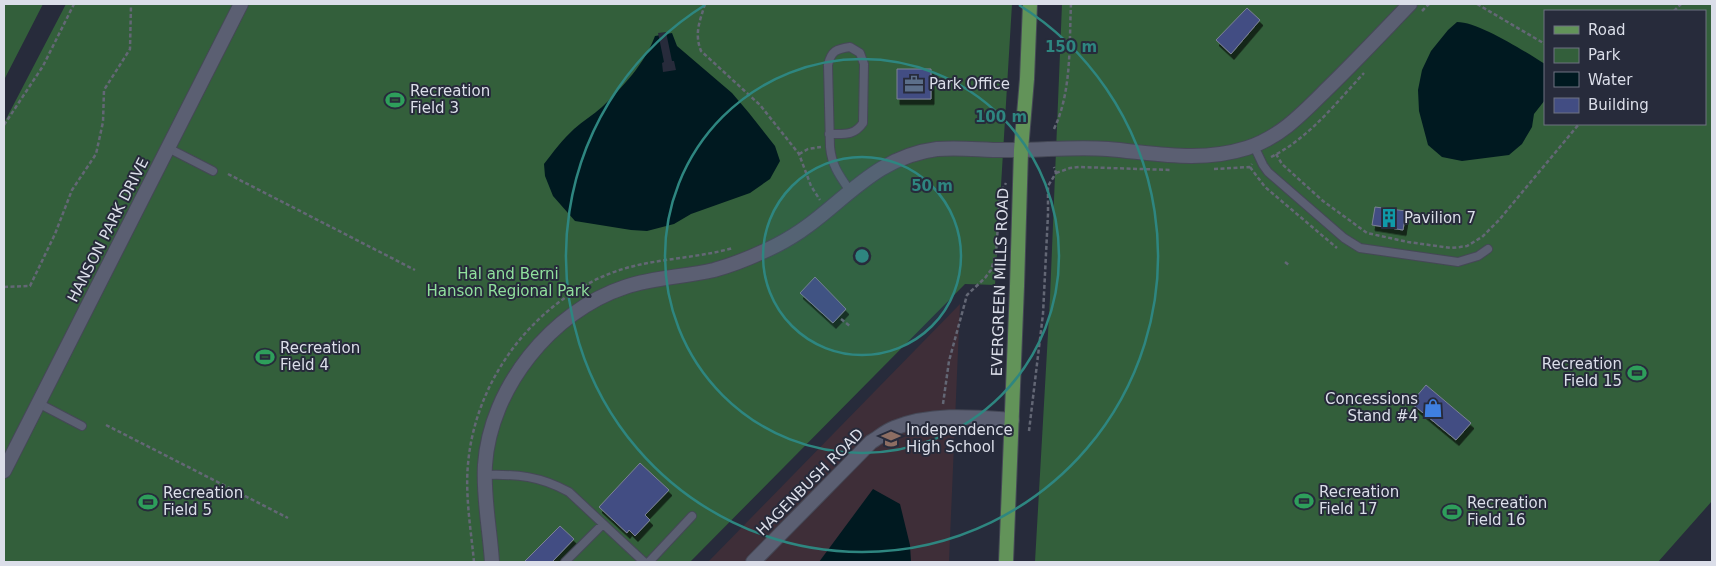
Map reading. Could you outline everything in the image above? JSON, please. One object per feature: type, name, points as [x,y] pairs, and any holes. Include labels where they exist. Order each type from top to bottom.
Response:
[{"type":"main road","name":"EVERGREEN MILLS ROAD","points":[[1006,562],[1021,150],[1027,80],[1030,4]]},
{"type":"street","name":"HANSON PARK DRIVE","points":[[4,471],[241,4]]},
{"type":"street","points":[[492,562],[485,488],[485,462],[494,421],[504,395],[528,355],[565,321],[591,301],[644,281],[713,270],[760,254],[786,241],[812,224],[877,170],[912,154],[937,149],[964,148],[1021,150],[1103,148],[1153,155],[1187,157],[1216,156],[1254,146],[1272,138],[1296,120],[1361,57],[1410,4]]},
{"type":"street","name":"HAGENBUSH ROAD","points":[[753,562],[871,442],[892,429],[920,420],[957,416],[1012,420]]},
{"type":"lane","points":[[829,134],[850,134],[859,129],[865,116],[864,64],[860,53],[850,47],[838,49],[830,56],[828,65],[829,134],[831,160],[850,191]]},
{"type":"lane","points":[[1254,146],[1263,166],[1268,172],[1351,244],[1372,250],[1458,262],[1478,256],[1488,249]]},
{"type":"lane","points":[[168,148],[213,171]]},
{"type":"lane","points":[[38,403],[82,426]]},
{"type":"lane","points":[[485,475],[522,476],[542,479],[569,492],[644,562]]},
{"type":"lane","points":[[648,562],[692,516]]},
{"type":"lane","points":[[566,562],[603,524]]},
{"type":"path","points":[[4,124],[43,66],[74,4]]},
{"type":"path","points":[[4,287],[30,286],[55,234],[72,190],[96,154],[102,122],[104,90],[130,49],[131,4]]},
{"type":"path","points":[[705,4],[697,41],[701,51],[760,105],[799,154],[811,186],[821,201],[816,205]]},
{"type":"path","points":[[1054,129],[1065,89],[1071,4]]},
{"type":"path","points":[[1478,4],[1544,43]]},
{"type":"path","points":[[1276,154],[1282,164],[1316,195],[1366,233],[1408,242],[1451,248],[1467,246],[1482,237],[1578,125]]},
{"type":"path","points":[[799,154],[808,149],[830,147]]},
{"type":"path","points":[[1210,170],[1251,166],[1265,187],[1337,248]]},
{"type":"path","points":[[1054,167],[1056,173]]},
{"type":"path","points":[[1029,431],[1042,314],[1048,186],[1056,173],[1070,168],[1174,170]]},
{"type":"path","points":[[228,174],[415,270]]},
{"type":"path","points":[[943,406],[949,361],[967,295],[991,270],[996,254],[1000,194],[1007,182]]},
{"type":"path","points":[[474,562],[467,486],[471,444],[480,407],[490,386],[500,368],[526,333],[546,311],[604,276],[631,267],[710,254],[738,247]]},
{"type":"path","points":[[1285,262],[1288,265]]},
{"type":"path","points":[[841,319],[851,327]]},
{"type":"path","points":[[106,425],[288,518]]},
{"type":"shaded area","name":"Independence High School","points":[[960,304],[949,562],[708,562]]},
{"type":"green space","points":[[4,4],[43,4],[4,80]]},
{"type":"green space","name":"Hal and Berni Hanson Regional Park","points":[[66,4],[1012,4],[995,285],[965,284],[690,562],[4,562],[4,123]]},
{"type":"green space","points":[[1062,4],[1712,4],[1712,501],[1658,562],[1035,562],[1050,298]]},
{"type":"water","points":[[1457,22],[1466,23],[1489,32],[1544,63],[1544,101],[1534,114],[1532,127],[1522,144],[1509,155],[1462,161],[1442,157],[1428,145],[1419,111],[1418,90],[1422,70],[1431,51]]},
{"type":"water","points":[[672,33],[677,46],[732,93],[749,113],[775,146],[780,161],[770,179],[750,193],[691,214],[674,224],[647,231],[575,221],[553,196],[545,176],[544,164],[577,126],[602,107],[625,83],[645,56],[655,36]]},
{"type":"water","points":[[873,489],[900,504],[910,545],[911,562],[819,562]]},
{"type":"pier","points":[[666,32],[672,61],[674,61],[676,70],[663,72],[662,63],[664,62],[658,33]]},
{"type":"building","points":[[1247,8],[1260,20],[1231,54],[1216,40]]},
{"type":"building","name":"Park Office","points":[[897,69],[931,69],[931,99],[897,99]]},
{"type":"building","name":"Pavilion 7","points":[[1375,207],[1406,211],[1403,230],[1372,225]]},
{"type":"building","points":[[815,277],[846,309],[833,323],[800,293]]},
{"type":"building","points":[[1426,385],[1471,423],[1456,440],[1411,403]]},
{"type":"building","points":[[640,463],[669,490],[645,515],[650,520],[635,536],[629,530],[627,533],[599,507]]},
{"type":"building","points":[[560,526],[574,539],[552,562],[524,562]]},
{"type":"place","name":"Park Office","points":[[914,84]]},
{"type":"place","name":"Recreation Field 3","points":[[395,100]]},
{"type":"place","name":"Pavilion 7","points":[[1389,218]]},
{"type":"place","name":"Recreation Field 4","points":[[265,357]]},
{"type":"place","name":"Recreation Field 15","points":[[1637,373]]},
{"type":"place","name":"Concessions Stand #4","points":[[1433,408]]},
{"type":"place","name":"Independence High School","points":[[891,439]]},
{"type":"place","name":"Recreation Field 17","points":[[1304,501]]},
{"type":"place","name":"Recreation Field 5","points":[[148,502]]},
{"type":"place","name":"Recreation Field 16","points":[[1452,512]]}]
